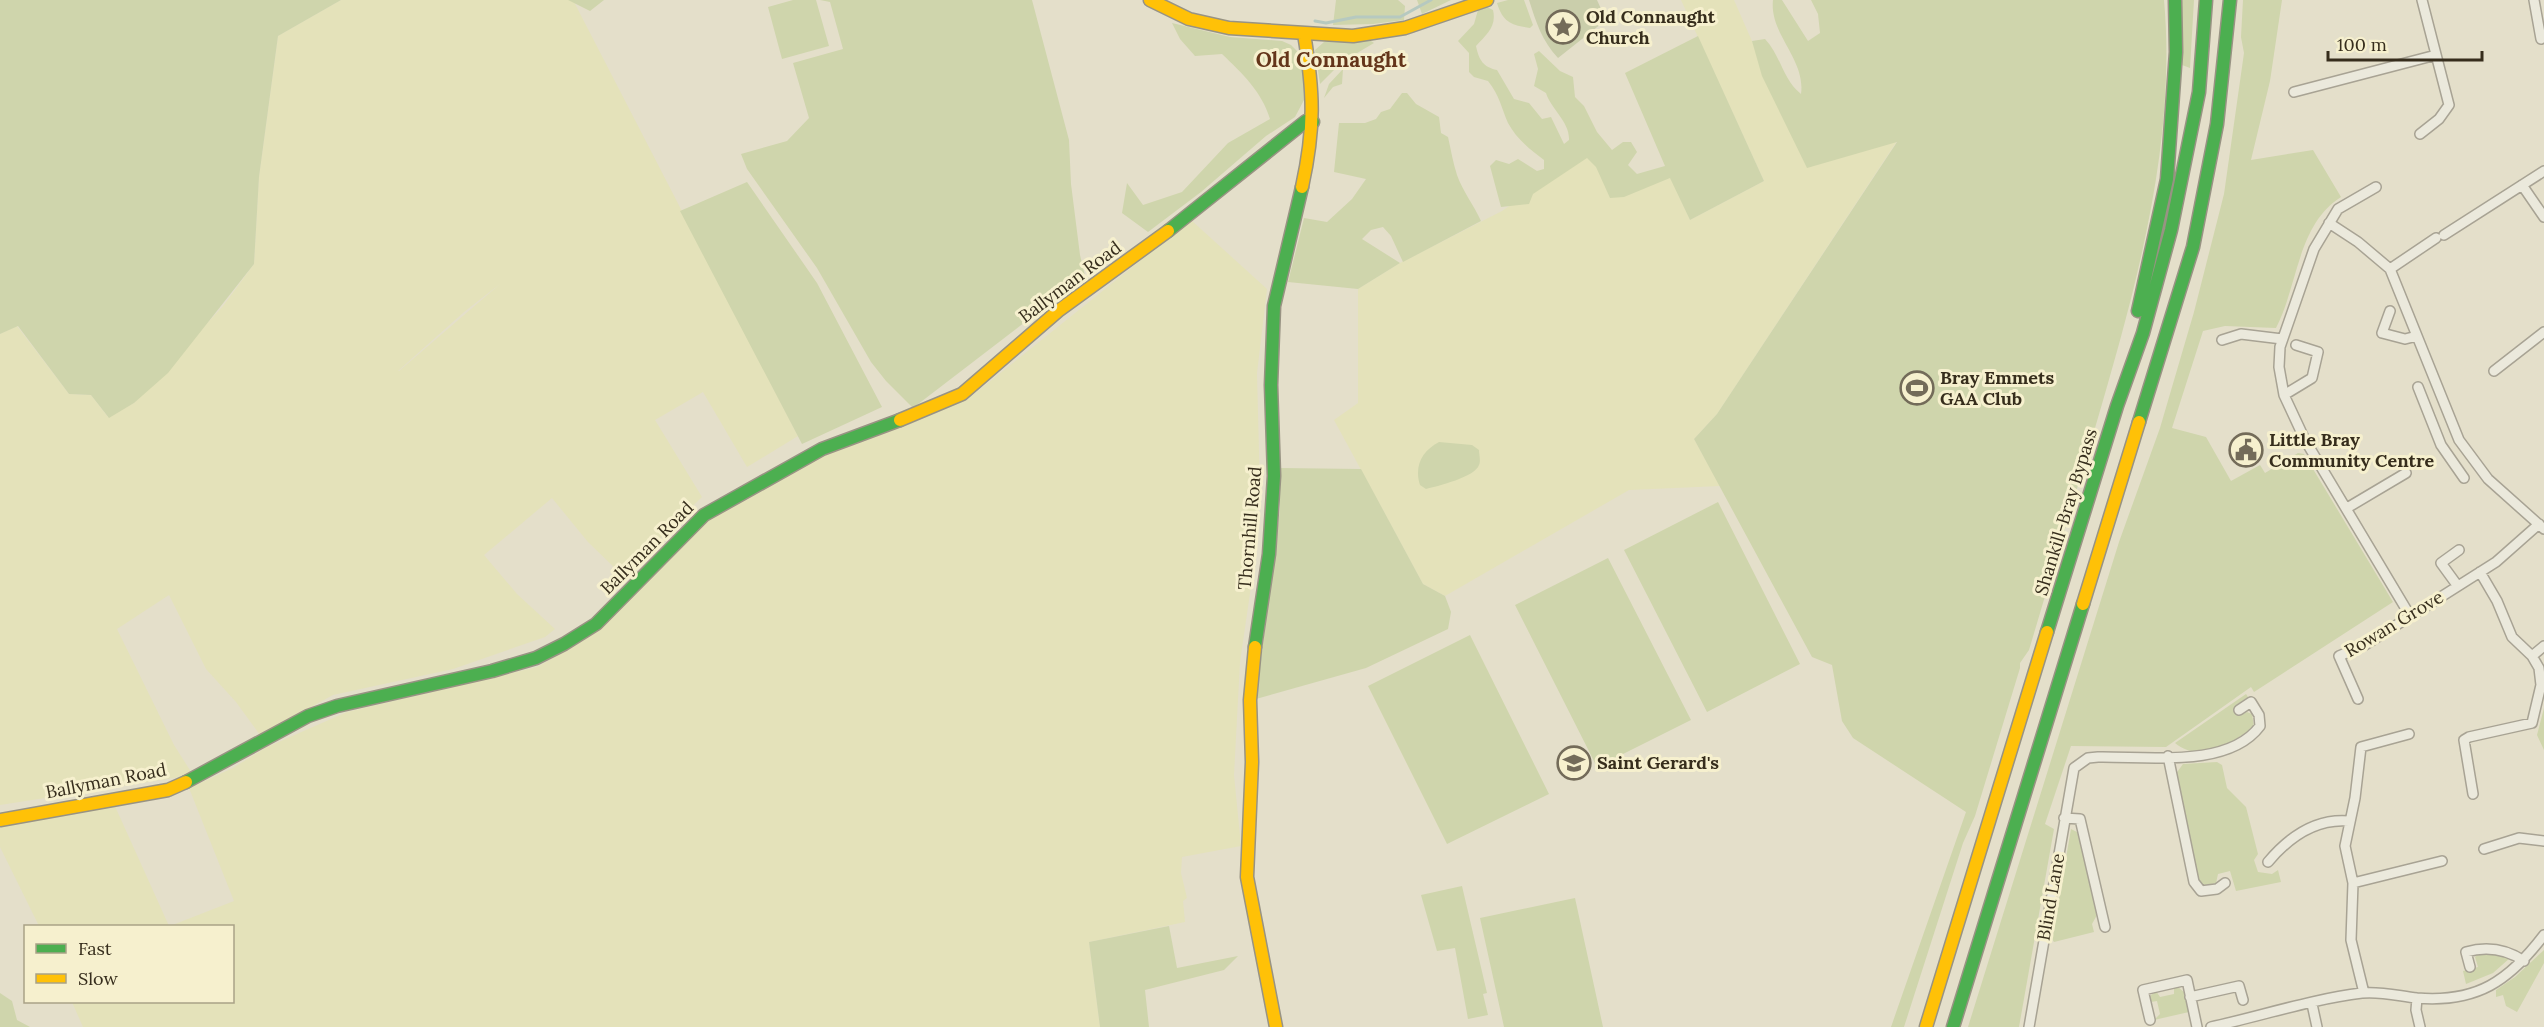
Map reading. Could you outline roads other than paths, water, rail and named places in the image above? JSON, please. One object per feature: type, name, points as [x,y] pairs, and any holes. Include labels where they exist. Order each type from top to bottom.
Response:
[{"type":"main road","points":[[1150,0],[1183,19],[1211,26],[1251,32],[1304,34],[1378,34],[1416,26],[1487,0]]},
{"type":"main road","points":[[2117,406],[2167,179],[2176,52],[2175,0]]},
{"type":"main road","name":"Shankill-Bray Bypass","points":[[1926,1027],[2117,406],[2143,333],[2171,230],[2199,93],[2206,0]]},
{"type":"main road","points":[[1953,1027],[2193,247],[2213,153],[2224,77],[2230,0]]},
{"type":"main road","name":"Thornhill Road","points":[[1276,1027],[1258,944],[1247,877],[1252,762],[1250,700],[1252,665],[1269,554],[1275,476],[1271,385],[1274,306],[1305,177],[1313,122],[1312,89],[1304,34]]},
{"type":"main road","name":"Ballyman Road","points":[[0,820],[168,790],[198,777],[254,743],[258,744],[308,716],[336,706],[492,671],[536,658],[564,644],[596,624],[704,515],[822,449],[923,412],[962,394],[1058,311],[1151,243],[1306,121],[1313,122]]},
{"type":"street","points":[[2420,134],[2439,119],[2449,105],[2422,0]]},
{"type":"street","points":[[2534,0],[2541,39]]},
{"type":"street","points":[[2294,92],[2436,55]]},
{"type":"street","points":[[2390,269],[2544,171]]},
{"type":"street","points":[[2522,185],[2544,217]]},
{"type":"street","points":[[2376,187],[2338,209],[2314,249],[2282,339],[2279,367],[2284,395],[2306,440],[2409,614]]},
{"type":"street","points":[[2329,222],[2358,242],[2390,269],[2459,440],[2478,467],[2498,489],[2541,526]]},
{"type":"street","points":[[2390,311],[2382,333],[2401,339],[2417,336]]},
{"type":"street","points":[[2494,371],[2544,332]]},
{"type":"street","points":[[2222,340],[2241,334],[2282,339]]},
{"type":"street","points":[[2284,395],[2312,378],[2318,352],[2296,345]]},
{"type":"street","points":[[2418,387],[2441,445],[2464,478]]},
{"type":"street","points":[[2429,414],[2445,407]]},
{"type":"street","points":[[2347,508],[2406,473]]},
{"type":"street","name":"Rowan Grove","points":[[2358,699],[2339,656],[2365,645],[2409,614],[2480,572],[2541,526]]},
{"type":"street","name":"Rowan Grove","points":[[2457,585],[2441,563],[2459,550]]},
{"type":"street","points":[[2473,794],[2464,740],[2532,723],[2539,699],[2541,675],[2532,656],[2512,637],[2497,601],[2480,572]]},
{"type":"street","points":[[2532,656],[2544,646]]},
{"type":"street","points":[[2225,883],[2217,889],[2201,891],[2194,882],[2168,756],[2211,754],[2238,744],[2256,730],[2261,720],[2251,702],[2239,710]]},
{"type":"street","points":[[2364,993],[2351,940],[2353,883],[2345,846],[2355,798],[2361,747],[2409,734]]},
{"type":"street","name":"Blind Lane","points":[[2029,1027],[2074,768],[2088,758],[2168,756]]},
{"type":"street","points":[[2064,818],[2080,819],[2105,927]]},
{"type":"street","points":[[2268,862],[2290,840],[2312,826],[2328,821],[2349,821]]},
{"type":"street","points":[[2484,849],[2519,838],[2544,841]]},
{"type":"street","points":[[2353,883],[2442,861]]},
{"type":"street","points":[[2211,1027],[2244,1023],[2312,1004],[2364,993],[2417,998],[2449,998],[2473,993],[2506,977],[2524,961],[2544,935]]},
{"type":"street","points":[[2470,967],[2466,952],[2482,948],[2510,952],[2524,961]]},
{"type":"street","points":[[2150,1020],[2143,990],[2187,980],[2197,1027]]},
{"type":"street","points":[[2190,997],[2239,986],[2243,999]]},
{"type":"street","points":[[2417,998],[2416,1010],[2420,1027]]},
{"type":"street","points":[[2312,1004],[2317,1027]]},
{"type":"waterway","points":[[1315,21],[1326,23],[1356,17],[1400,17],[1431,0]]},
{"type":"place","name":"Old Connaught Church","points":[[1563,27]]},
{"type":"place","name":"Bray Emmets GAA Club","points":[[1917,388]]},
{"type":"place","name":"Little Bray Community Centre","points":[[2246,450]]},
{"type":"place","name":"Saint Gerard's","points":[[1574,763]]},
{"type":"district","name":"Old Connaught","points":[[1331,60]]}]
